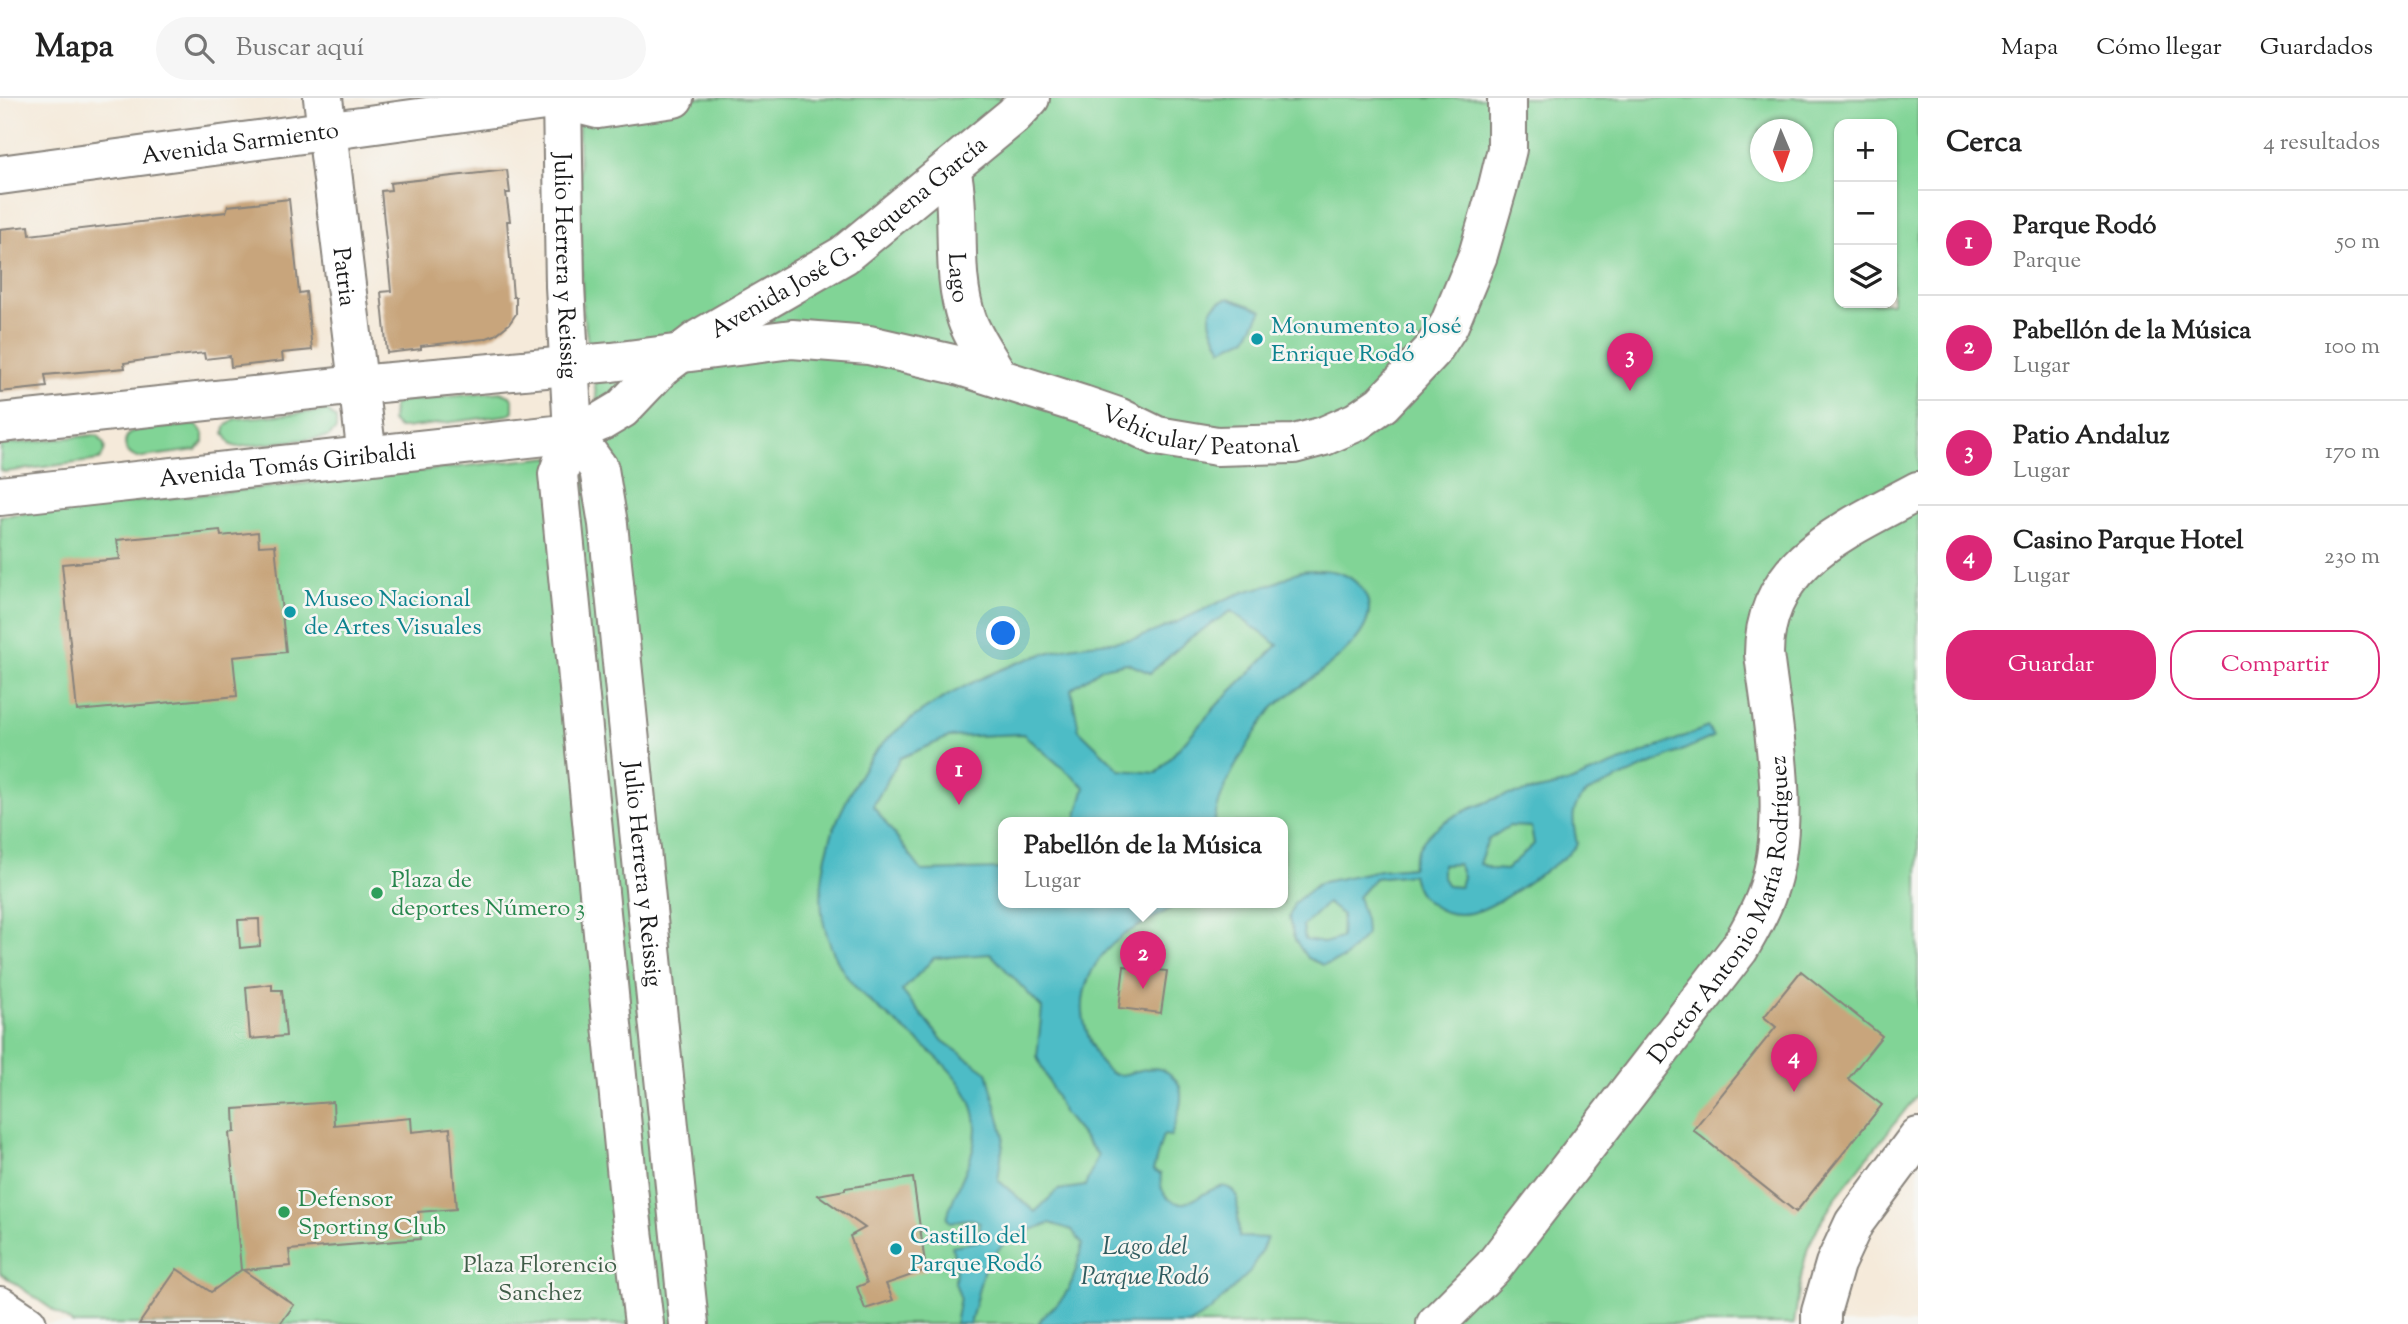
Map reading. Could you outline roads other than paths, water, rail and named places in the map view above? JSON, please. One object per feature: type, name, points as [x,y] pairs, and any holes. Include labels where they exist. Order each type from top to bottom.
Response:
[{"type":"street","name":"Avenida Sarmiento","points":[[0,175],[325,115],[564,99],[598,109],[674,98]]},
{"type":"street","name":"Vehicular/ Peatonal","points":[[681,352],[792,339],[869,345],[957,365],[999,378],[1118,417],[1157,436],[1217,446],[1294,444],[1324,436],[1356,422],[1382,404],[1432,351],[1449,325],[1478,255],[1498,186],[1507,149],[1507,98]]},
{"type":"street","name":"Julio Herrera y Reissig","points":[[564,99],[568,365],[573,433],[558,474],[628,1188],[644,1324]]},
{"type":"street","name":"Avenida José G. Requena García","points":[[573,433],[622,409],[661,368],[699,339],[844,256],[951,168],[1019,104]]},
{"type":"street","name":"Patria","points":[[325,115],[367,456]]},
{"type":"street","name":"Lago","points":[[951,168],[957,208],[957,266],[967,321],[999,378]]},
{"type":"street","name":"Avenida José G. Requena García","points":[[568,365],[681,352]]},
{"type":"street","points":[[0,423],[568,365]]},
{"type":"street","name":"Julio Herrera y Reissig","points":[[573,433],[599,469],[608,524],[689,1324]]},
{"type":"street","name":"Avenida Tomás Giribaldi","points":[[0,496],[573,433]]},
{"type":"street","name":"Doctor Antonio María Rodríguez","points":[[1436,1324],[1493,1267],[1744,940],[1766,894],[1778,831],[1779,790],[1765,654],[1765,633],[1776,595],[1806,558],[1835,536],[1918,491]]},
{"type":"street","points":[[1821,1324],[1821,1312],[1835,1264],[1854,1223],[1918,1137]]},
{"type":"street","points":[[0,1306],[27,1324]]},
{"type":"water","points":[[1229,298],[1262,310],[1247,338],[1222,349],[1210,319],[1214,307]]},
{"type":"water","points":[[1627,340],[1640,346],[1646,359],[1640,372],[1627,378],[1614,372],[1608,359],[1614,346]]},
{"type":"water","name":"Lago del Parque Rodó","points":[[1301,571],[1329,571],[1350,578],[1363,591],[1369,608],[1366,625],[1339,657],[1269,713],[1231,774],[1215,817],[1077,817],[1085,787],[1023,734],[949,737],[900,758],[873,806],[922,871],[998,869],[998,908],[1171,908],[1124,935],[1095,965],[1085,990],[1083,1004],[1087,1032],[1099,1060],[1111,1073],[1118,1075],[1150,1068],[1159,1069],[1168,1072],[1179,1086],[1181,1100],[1178,1115],[1171,1136],[1163,1135],[1153,1171],[1161,1174],[1162,1188],[1166,1196],[1182,1203],[1213,1189],[1228,1188],[1237,1197],[1239,1237],[1267,1238],[1249,1273],[1210,1311],[1188,1324],[1038,1324],[1068,1290],[1076,1271],[1082,1244],[1072,1230],[1050,1223],[1009,1238],[985,1264],[970,1324],[955,1324],[960,1297],[955,1282],[956,1267],[952,1246],[977,1241],[980,1236],[980,1223],[977,1221],[969,1219],[950,1222],[947,1218],[975,1141],[976,1128],[972,1107],[948,1068],[856,988],[834,954],[826,932],[821,904],[826,856],[840,814],[861,772],[877,750],[915,717],[962,688],[1013,665],[1061,649],[1139,637],[1241,593],[1276,583]],"holes":[[[1231,611],[1278,645],[1218,704],[1157,773],[1120,770],[1079,730],[1071,689],[1102,668],[1127,663],[1150,673],[1190,638]],[[991,954],[1042,1008],[1037,1057],[1064,1114],[1098,1155],[1085,1186],[1058,1190],[1035,1212],[998,1180],[1004,1136],[987,1072],[943,1041],[902,991],[934,958]]]},
{"type":"water","points":[[1708,727],[1713,737],[1588,792],[1575,809],[1573,822],[1577,844],[1555,864],[1508,896],[1483,909],[1470,913],[1445,912],[1421,895],[1412,874],[1375,878],[1358,897],[1365,920],[1366,935],[1343,959],[1323,965],[1307,958],[1294,938],[1289,918],[1294,903],[1319,883],[1380,870],[1412,867],[1421,844],[1438,827],[1459,814],[1501,796],[1567,783]],"holes":[[[1509,826],[1531,827],[1534,844],[1506,870],[1491,869],[1479,863],[1488,840]],[[1458,864],[1463,876],[1460,887],[1448,886],[1442,876],[1442,865]],[[1327,903],[1342,915],[1341,938],[1324,943],[1305,940],[1303,926]]]},
{"type":"place","name":"Monumento a José Enrique Rodó","points":[[1257,339]]},
{"type":"place","name":"Patio Andaluz","points":[[1630,391]]},
{"type":"place","name":"Museo Nacional de Artes Visuales","points":[[290,612]]},
{"type":"place","name":"Parque Rodó","points":[[959,805]]},
{"type":"place","name":"Plaza de deportes Número 3","points":[[377,893]]},
{"type":"place","name":"Pabellón de la Música","points":[[1143,989]]},
{"type":"place","name":"Casino Parque Hotel","points":[[1794,1092]]},
{"type":"place","name":"Defensor Sporting Club","points":[[284,1212]]},
{"type":"place","name":"Castillo del Parque Rodó","points":[[896,1249]]},
{"type":"park label","name":"Plaza Florencio Sanchez","points":[[540,1278]]}]
